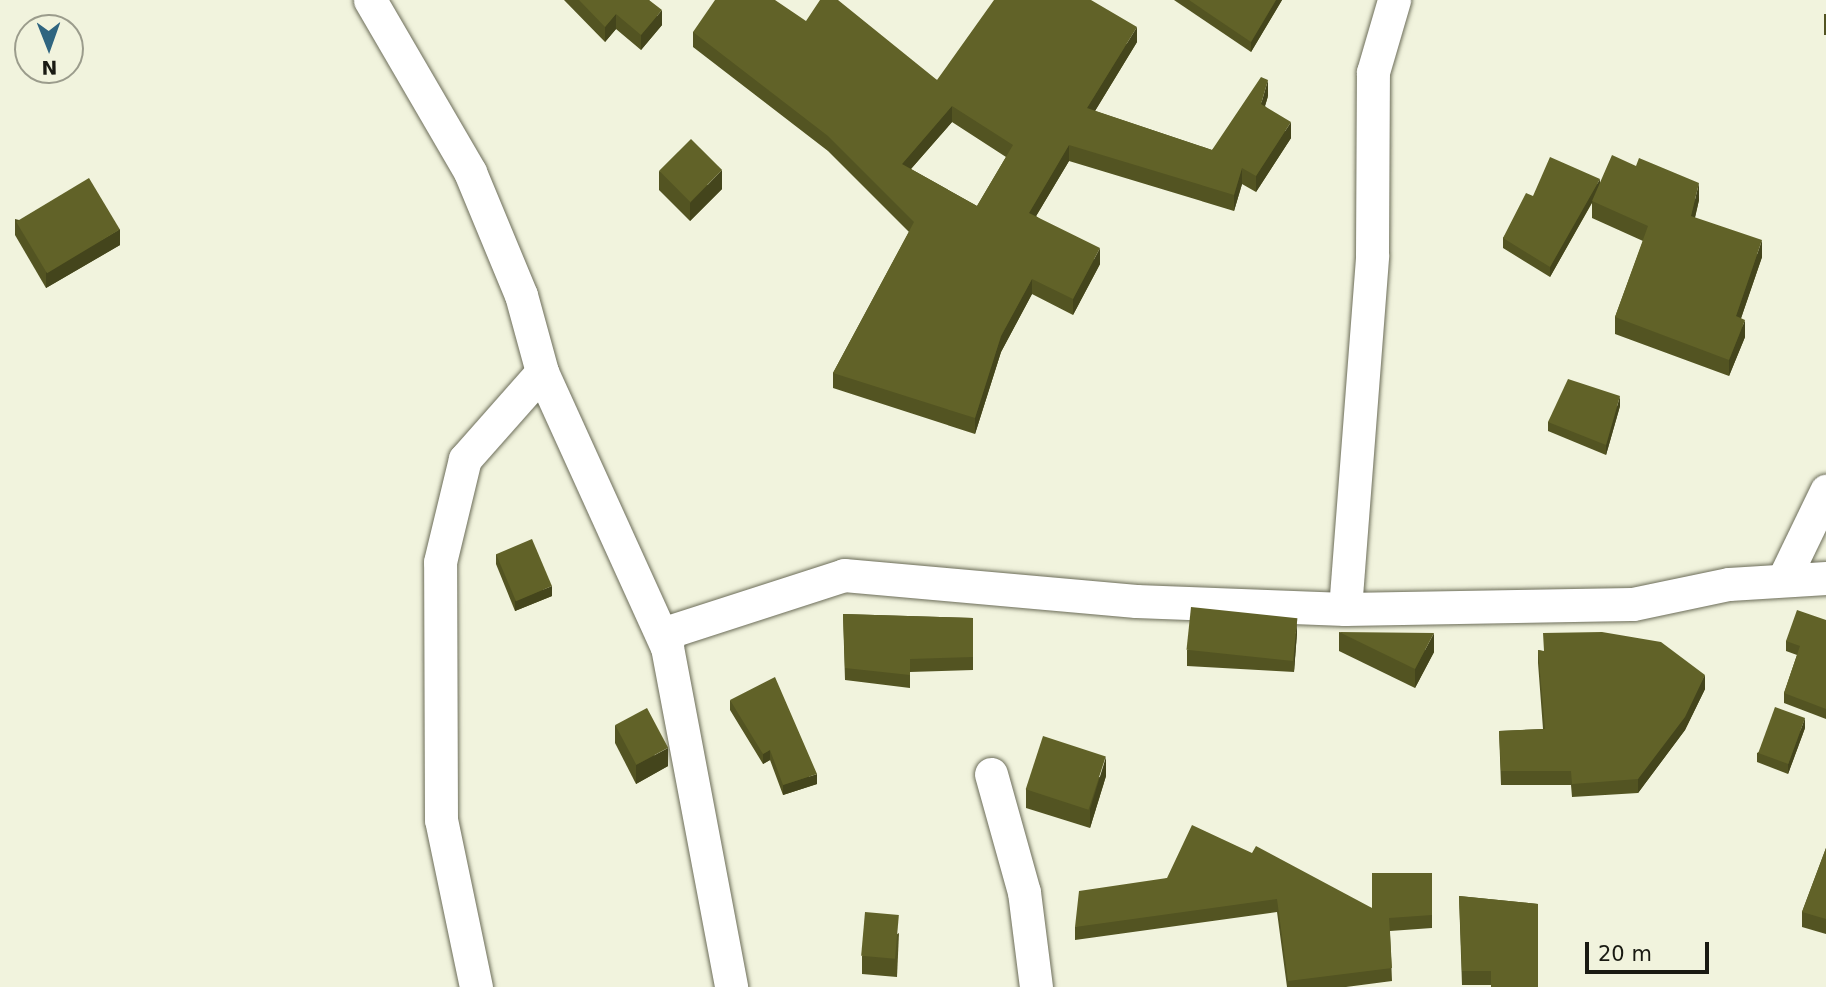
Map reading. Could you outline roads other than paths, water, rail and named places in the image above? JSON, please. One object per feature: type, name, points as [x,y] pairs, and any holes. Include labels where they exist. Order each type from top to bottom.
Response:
[{"type":"street","points":[[370,0],[470,172],[522,295],[542,372],[667,647],[731,987]]},
{"type":"street","points":[[1345,609],[1372,255],[1373,72],[1394,0]]},
{"type":"street","points":[[476,987],[441,820],[440,562],[465,459],[542,372]]},
{"type":"street","points":[[1784,578],[1826,491]]},
{"type":"street","points":[[667,647],[668,632],[844,575],[1136,601],[1345,609],[1633,604],[1784,578],[1826,578]]},
{"type":"street","points":[[991,774],[1024,892],[1036,987]]}]
